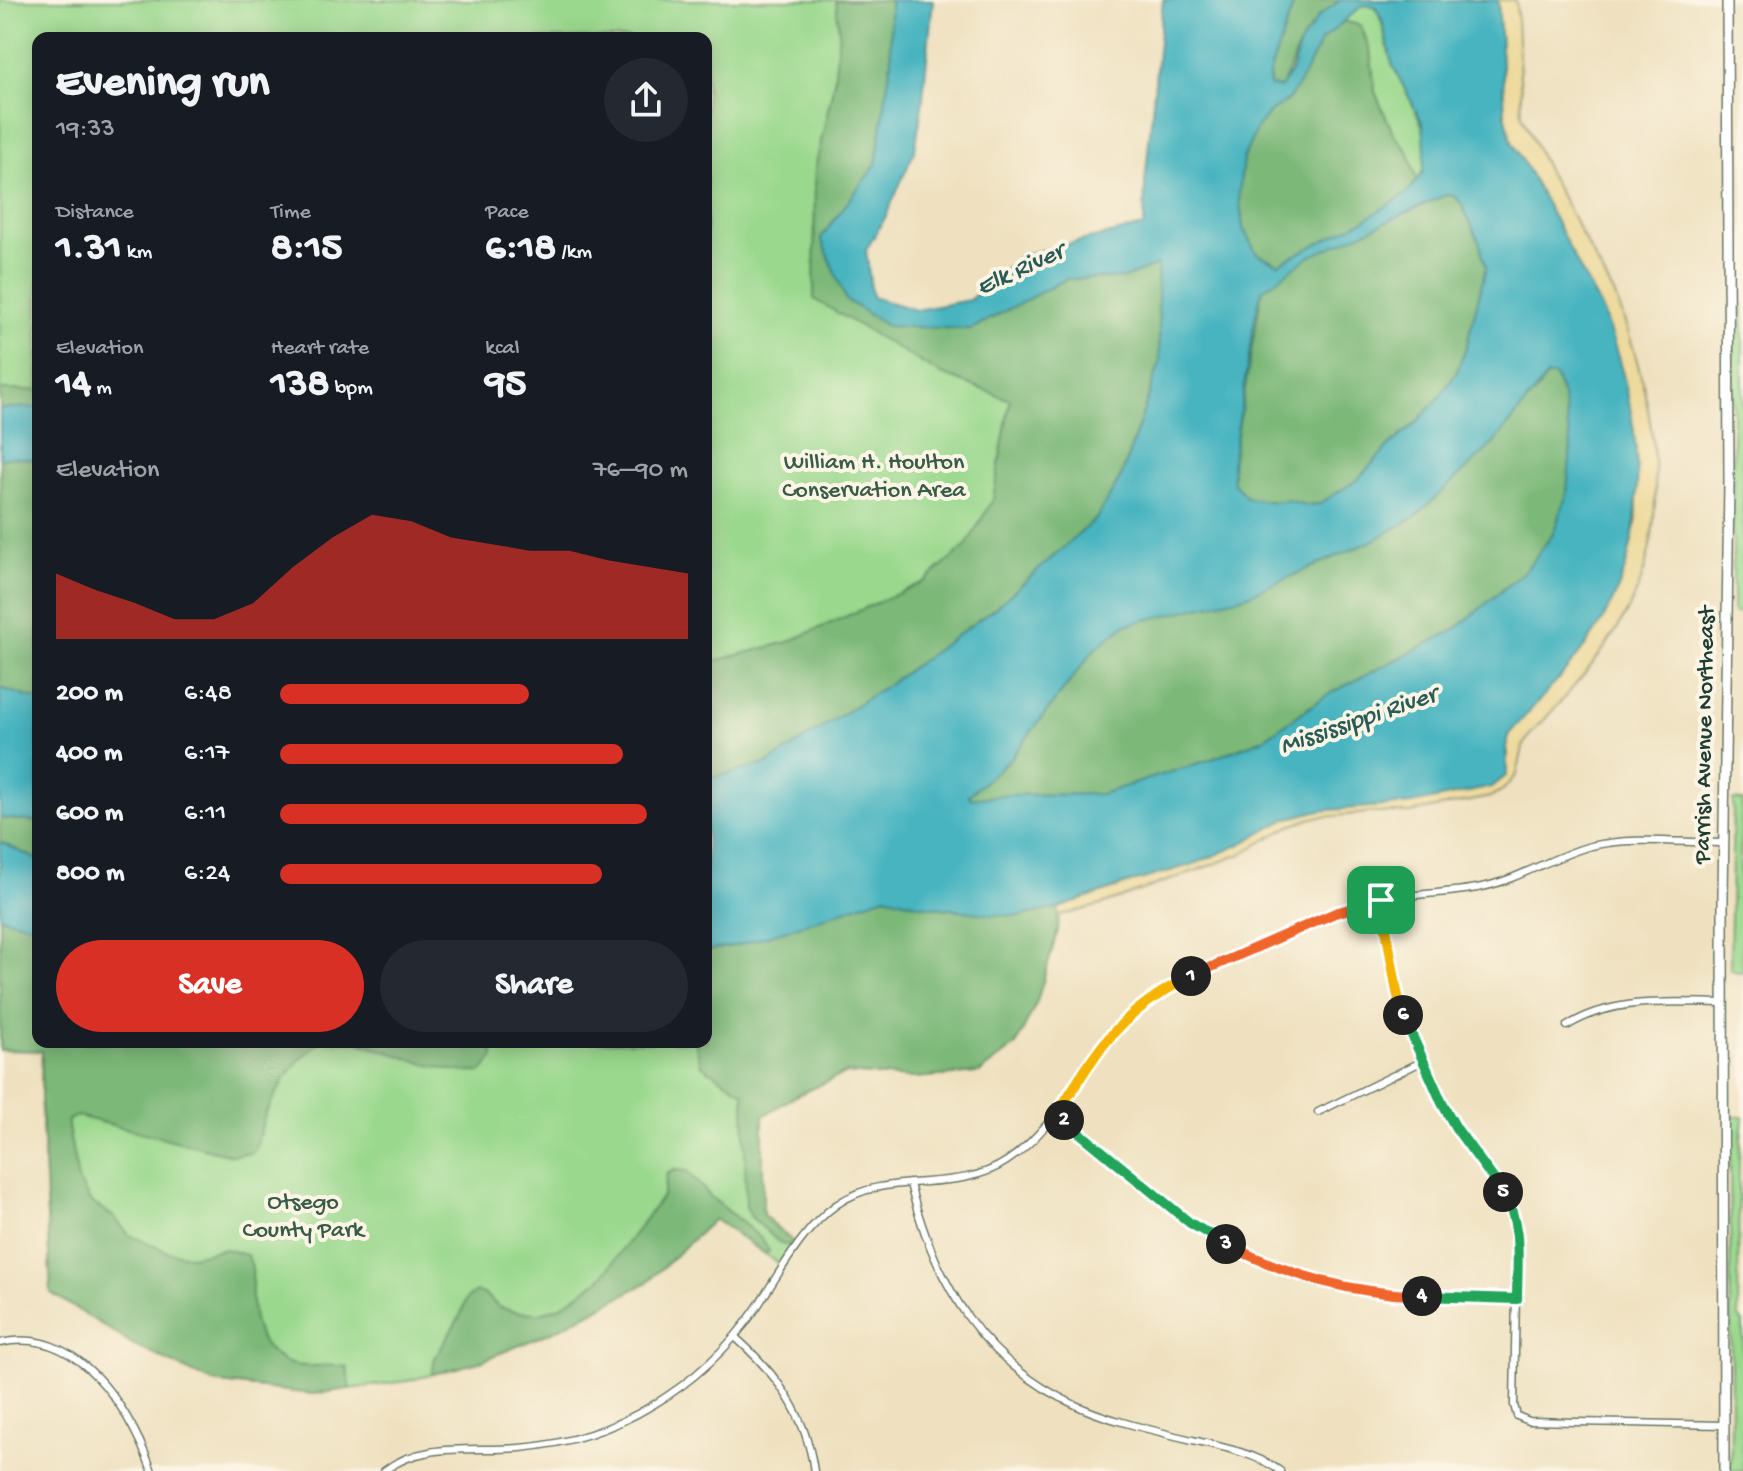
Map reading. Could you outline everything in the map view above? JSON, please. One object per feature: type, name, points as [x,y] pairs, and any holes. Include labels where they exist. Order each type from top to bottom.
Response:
[{"type":"main road","name":"Parrish Avenue Northeast","points":[[1724,1471],[1722,1003],[1729,484],[1727,0]]},
{"type":"street","points":[[384,1471],[408,1457],[425,1452],[540,1446],[595,1433],[656,1404],[688,1382],[735,1337],[823,1215],[838,1203],[862,1190],[977,1177],[997,1167],[1018,1153],[1057,1114],[1114,1030],[1162,991],[1204,969],[1335,913],[1381,900],[1492,885],[1569,853],[1603,844],[1724,843]]},
{"type":"street","points":[[1381,900],[1399,1001],[1423,1061],[1456,1128],[1501,1187],[1514,1214],[1517,1232],[1514,1405],[1517,1416],[1529,1421],[1723,1425]]},
{"type":"street","points":[[1567,1026],[1583,1016],[1620,1005],[1722,1003]]},
{"type":"street","points":[[1318,1112],[1423,1061]]},
{"type":"street","points":[[1057,1114],[1190,1223],[1229,1246],[1288,1272],[1334,1286],[1381,1294],[1517,1299]]},
{"type":"street","points":[[910,1184],[928,1246],[948,1289],[974,1325],[1020,1370],[1084,1409],[1258,1458],[1280,1471]]},
{"type":"street","points":[[735,1337],[766,1365],[786,1390],[806,1432],[814,1471]]},
{"type":"street","points":[[0,1343],[24,1340],[49,1343],[80,1362],[125,1411],[151,1468]]},
{"type":"green space","name":"William H. Houlton Conservation Area","points":[[0,0],[908,0],[853,258],[868,301],[916,314],[978,315],[1090,505],[712,762],[712,32],[32,32],[32,396],[0,395]]},
{"type":"green space","points":[[836,0],[890,0],[891,62],[876,164],[822,238],[846,300],[971,329],[1066,279],[1124,278],[1157,265],[1160,362],[1122,475],[1096,519],[995,608],[896,679],[767,764],[712,778],[712,661],[788,642],[924,582],[966,546],[993,499],[1010,400],[939,373],[814,299],[815,169],[834,82],[839,33]]},
{"type":"green space","points":[[1295,0],[1340,0],[1305,36],[1280,88],[1270,86],[1269,74]]},
{"type":"green space","points":[[1363,5],[1375,6],[1393,65],[1425,136],[1427,151],[1417,181],[1409,153],[1393,134],[1375,92],[1370,50],[1361,25],[1341,21]]},
{"type":"green space","points":[[1341,21],[1360,25],[1370,50],[1375,92],[1393,133],[1409,153],[1417,181],[1408,193],[1364,220],[1279,264],[1256,253],[1243,228],[1239,194],[1243,158],[1258,126],[1289,98],[1321,41]]},
{"type":"green space","points":[[1445,195],[1454,196],[1461,203],[1479,241],[1486,267],[1457,372],[1416,423],[1357,480],[1319,504],[1247,498],[1233,482],[1232,463],[1262,290],[1308,257]]},
{"type":"green space","points":[[1733,305],[1743,305],[1743,612],[1733,613]]},
{"type":"green space","points":[[1548,376],[1555,376],[1563,396],[1571,446],[1567,494],[1553,534],[1526,570],[1456,629],[1327,695],[1264,739],[1209,760],[1101,794],[1004,795],[971,799],[969,795],[1011,758],[1094,650],[1125,625],[1246,595],[1376,539],[1416,516],[1495,442]]},
{"type":"green space","points":[[0,390],[32,390],[32,408],[0,409]]},
{"type":"green space","points":[[0,459],[32,459],[32,698],[0,688]]},
{"type":"green space","points":[[1733,800],[1743,801],[1740,860],[1743,973],[1730,970]]},
{"type":"green space","points":[[0,818],[32,821],[32,857],[0,842]]},
{"type":"green space","name":"Otsego County Park","points":[[885,896],[1020,916],[1059,908],[1058,930],[1037,1001],[1016,1045],[979,1073],[912,1078],[846,1073],[797,1095],[763,1116],[763,1215],[796,1245],[781,1265],[714,1219],[646,1283],[558,1329],[479,1362],[408,1381],[312,1394],[213,1382],[136,1346],[51,1293],[41,1102],[42,1048],[712,1048],[712,950],[739,945]]},
{"type":"green space","points":[[885,896],[921,905],[1020,916],[1059,908],[1058,930],[1037,1001],[1016,1045],[979,1073],[912,1078],[846,1073],[797,1095],[763,1116],[763,1215],[793,1242],[787,1245],[781,1244],[751,1217],[746,1207],[744,1093],[701,1065],[697,1048],[712,1048],[712,950],[774,934]]},
{"type":"green space","points":[[0,917],[32,925],[32,1048],[312,1048],[283,1082],[272,1101],[253,1153],[231,1155],[77,1116],[68,1120],[68,1127],[78,1180],[90,1201],[114,1217],[129,1235],[168,1252],[191,1256],[225,1249],[247,1255],[252,1270],[256,1329],[266,1347],[291,1364],[347,1367],[350,1389],[312,1394],[213,1382],[136,1346],[51,1293],[41,1102],[42,1051],[0,1050]]},
{"type":"green space","points":[[376,1048],[492,1048],[494,1057],[482,1072],[468,1072],[436,1067]]},
{"type":"green space","points":[[1730,1117],[1743,1117],[1739,1159],[1738,1316],[1743,1322],[1743,1471],[1731,1471]]},
{"type":"green space","points":[[674,1170],[687,1171],[710,1196],[763,1240],[769,1251],[766,1254],[714,1219],[646,1283],[558,1329],[479,1362],[432,1374],[435,1358],[467,1298],[477,1292],[499,1307],[540,1313],[560,1307],[600,1279],[663,1195],[667,1174]]},
{"type":"sand","points":[[1498,0],[1516,0],[1522,116],[1546,168],[1615,296],[1639,368],[1648,408],[1655,488],[1653,527],[1646,565],[1633,600],[1600,655],[1529,736],[1523,747],[1517,775],[1503,790],[1490,797],[1411,813],[1312,818],[1288,827],[1239,855],[1101,905],[1059,916],[1059,908],[1239,845],[1286,819],[1508,756],[1508,735],[1603,619],[1637,521],[1635,450],[1628,396],[1617,357],[1556,222],[1512,142],[1505,114]]},
{"type":"water","points":[[890,0],[933,0],[915,150],[885,218],[866,250],[872,297],[916,310],[969,300],[1022,255],[1144,226],[1145,182],[1163,0],[1295,0],[1269,74],[1270,86],[1280,88],[1291,72],[1300,44],[1319,16],[1340,0],[1498,0],[1505,114],[1512,142],[1603,313],[1626,388],[1637,467],[1631,545],[1620,582],[1604,618],[1584,648],[1508,735],[1507,775],[1492,787],[1412,804],[1316,811],[1286,819],[1239,845],[1197,863],[1059,908],[1020,916],[993,915],[921,905],[885,896],[739,945],[712,950],[712,778],[767,764],[896,679],[995,608],[1096,519],[1122,475],[1160,362],[1157,265],[1124,278],[1066,279],[971,329],[887,326],[846,300],[821,238],[876,164],[891,62]],"holes":[[[1363,5],[1375,6],[1382,20],[1392,64],[1423,124],[1423,172],[1407,193],[1364,220],[1278,264],[1256,253],[1243,228],[1239,194],[1243,158],[1258,126],[1270,112],[1289,99],[1321,41]],[[1445,195],[1454,196],[1461,203],[1479,241],[1486,267],[1457,372],[1416,423],[1357,480],[1319,504],[1247,498],[1233,482],[1232,463],[1262,290],[1309,257]],[[1547,376],[1555,376],[1563,396],[1571,446],[1567,494],[1553,534],[1526,570],[1456,629],[1327,695],[1264,739],[1209,760],[1101,794],[1004,795],[971,799],[969,795],[1011,758],[1094,650],[1125,625],[1246,596],[1376,539],[1416,516],[1495,442]]]},
{"type":"water","points":[[32,407],[32,459],[0,459],[0,409]]},
{"type":"water","points":[[0,688],[32,698],[32,821],[0,818]]},
{"type":"water","points":[[0,842],[32,857],[32,925],[0,917]]},
{"type":"route","points":[[1381,900],[1403,1013],[1442,1103],[1456,1128],[1501,1187],[1515,1216],[1517,1299],[1362,1292],[1288,1272],[1229,1246],[1190,1223],[1057,1114],[1114,1030],[1162,991],[1204,969],[1335,913],[1381,900]]},
{"type":"water label","name":"Elk River","points":[[1021,271]]},
{"type":"water label","name":"Mississippi River","points":[[1359,722]]}]
